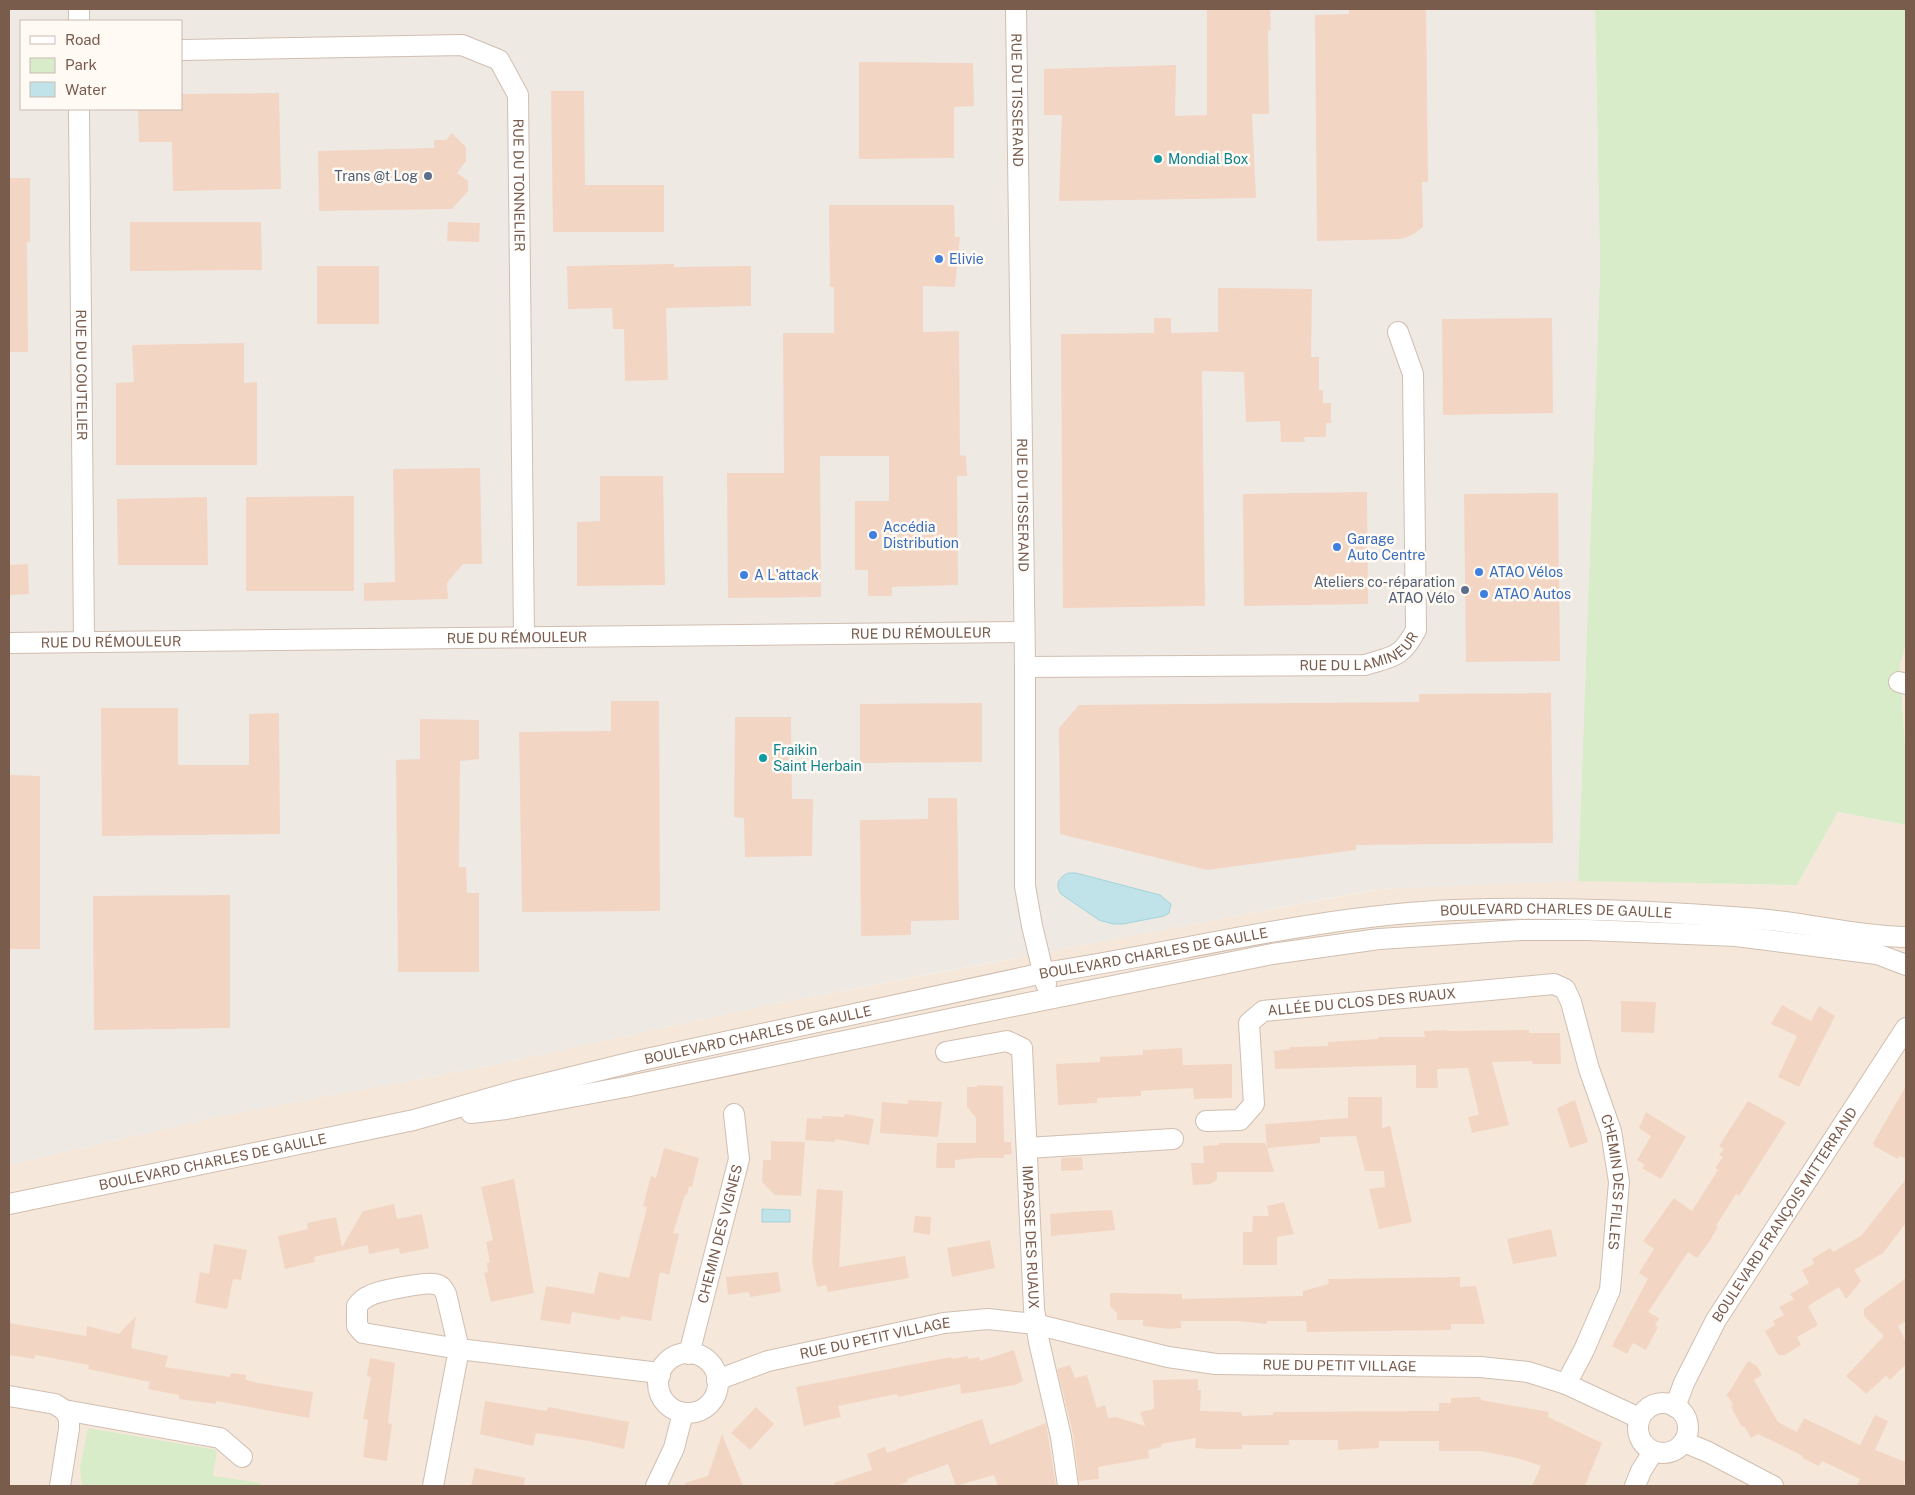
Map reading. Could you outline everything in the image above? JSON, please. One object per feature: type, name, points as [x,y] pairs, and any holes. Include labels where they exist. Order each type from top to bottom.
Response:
[{"type":"street","name":"RUE DU TISSERAND","points":[[1016,9],[1023,632],[1025,667],[1025,886],[1049,999]]},
{"type":"street","name":"RUE DU TONNELIER","points":[[182,50],[462,45],[499,60],[518,95],[524,636]]},
{"type":"street","name":"RUE DU COUTELIER","points":[[80,110],[84,642]]},
{"type":"street","name":"RUE DU LAMINEUR","points":[[1025,667],[1365,665],[1396,655],[1407,646],[1416,630],[1413,374],[1398,332]]},
{"type":"street","name":"RUE DU RÉMOULEUR","points":[[9,643],[1023,632]]},
{"type":"street","name":"BOULEVARD CHARLES DE GAULLE","points":[[9,1204],[414,1120],[515,1091],[637,1061],[1044,973],[1085,967],[1223,939],[1359,918],[1453,910],[1567,909],[1761,919],[1880,936],[1906,936]]},
{"type":"street","name":"BOULEVARD CHARLES DE GAULLE","points":[[414,1120],[506,1109],[625,1087],[1272,954],[1379,939],[1520,930],[1587,930],[1736,936],[1877,954],[1906,965]]},
{"type":"street","name":"ALLÉE DU CLOS DES RUAUX","points":[[1206,1121],[1240,1120],[1254,1104],[1249,1023],[1263,1011],[1554,984]]},
{"type":"street","name":"CHEMIN DES FILLES","points":[[1554,984],[1565,989],[1571,1002],[1589,1069],[1611,1131],[1619,1182],[1610,1290],[1584,1350],[1566,1384]]},
{"type":"street","name":"BOULEVARD FRANÇOIS MITTERRAND","points":[[1676,1406],[1684,1382],[1716,1320],[1906,1028]]},
{"type":"street","name":"IMPASSE DES RUAUX","points":[[946,1052],[1007,1040],[1022,1048],[1035,1324]]},
{"type":"street","name":"CHEMIN DES VIGNES","points":[[689,1354],[738,1159],[734,1114]]},
{"type":"street","name":"IMPASSE DES RUAUX","points":[[1027,1148],[1173,1139]]},
{"type":"street","points":[[433,1486],[460,1349],[446,1294],[442,1287],[434,1284],[425,1284],[370,1295],[357,1306],[357,1326],[363,1334],[460,1349],[660,1374]]},
{"type":"street","name":"RUE DU PETIT VILLAGE","points":[[717,1380],[768,1361],[944,1323],[988,1319],[1035,1324],[1159,1355],[1216,1364],[1480,1367],[1528,1372],[1566,1384],[1639,1418]]},
{"type":"street","points":[[1035,1324],[1061,1436],[1068,1486]]},
{"type":"street","points":[[680,1354],[689,1354],[704,1358],[712,1366],[718,1388],[714,1399],[706,1408],[695,1412],[683,1413],[674,1410],[664,1401],[659,1391],[660,1374],[670,1359],[680,1354]]},
{"type":"street","points":[[9,1396],[55,1404],[64,1410],[220,1438],[242,1457]]},
{"type":"street","points":[[1667,1403],[1676,1406],[1686,1418],[1688,1427],[1684,1442],[1678,1449],[1670,1453],[1653,1452],[1639,1438],[1637,1428],[1639,1418],[1651,1406],[1667,1403]]},
{"type":"street","points":[[60,1486],[69,1429],[69,1418],[64,1410]]},
{"type":"street","points":[[656,1486],[674,1448],[683,1413]]},
{"type":"street","points":[[1684,1442],[1708,1452],[1774,1486]]},
{"type":"street","points":[[1635,1486],[1641,1471],[1653,1452]]},
{"type":"shaded area","points":[[9,9],[1595,9],[1600,270],[1578,881],[1378,889],[764,1006],[489,1066],[221,1116],[9,1165]]},
{"type":"shaded area","points":[[1906,643],[1906,762],[1900,666]]},
{"type":"shaded area","points":[[1838,812],[1906,825],[1906,1486],[9,1486],[9,1165],[221,1116],[489,1066],[764,1006],[1379,889],[1560,880],[1797,885]]},
{"type":"green space","points":[[1595,9],[1906,9],[1906,643],[1900,666],[1906,762],[1906,825],[1838,812],[1797,885],[1578,881],[1600,270]]},
{"type":"green space","points":[[88,1428],[217,1450],[213,1476],[261,1483],[261,1486],[82,1486],[80,1467]]},
{"type":"water","points":[[1068,873],[1076,873],[1160,895],[1171,904],[1169,913],[1164,916],[1123,924],[1113,924],[1099,920],[1061,894],[1058,882]]},
{"type":"water","points":[[762,1209],[790,1210],[790,1222],[762,1222]]},
{"type":"building","points":[[1207,9],[1270,9],[1271,30],[1268,31],[1269,114],[1252,114],[1256,198],[1059,201],[1062,115],[1044,115],[1044,69],[1176,65],[1175,116],[1207,115]]},
{"type":"building","points":[[1349,9],[1426,9],[1428,182],[1422,182],[1423,227],[1414,234],[1402,239],[1317,241],[1315,15],[1349,14]]},
{"type":"building","points":[[859,62],[973,63],[974,106],[954,107],[954,158],[859,159]]},
{"type":"building","points":[[551,91],[584,91],[585,185],[664,185],[664,232],[553,232]]},
{"type":"building","points":[[279,93],[281,189],[173,191],[172,142],[139,142],[138,110],[182,110],[182,94]]},
{"type":"building","points":[[452,133],[466,147],[466,161],[457,173],[468,181],[468,191],[452,209],[319,211],[318,151],[434,148],[434,140],[446,140]]},
{"type":"building","points":[[9,178],[30,178],[30,242],[27,242],[28,352],[9,352]]},
{"type":"building","points":[[829,205],[954,205],[955,237],[960,237],[955,287],[923,286],[923,332],[959,331],[960,455],[966,456],[967,476],[957,476],[958,585],[892,587],[892,596],[868,596],[868,570],[855,570],[855,501],[889,501],[889,456],[820,456],[821,597],[728,598],[727,473],[784,473],[783,333],[834,333],[834,287],[830,287]]},
{"type":"building","points":[[130,222],[261,222],[262,270],[130,271]]},
{"type":"building","points":[[448,222],[480,223],[479,242],[447,241]]},
{"type":"building","points":[[674,264],[674,267],[751,266],[751,306],[666,308],[668,380],[625,381],[624,329],[613,329],[612,308],[568,309],[567,266]]},
{"type":"building","points":[[317,266],[379,266],[379,324],[317,324]]},
{"type":"building","points":[[1218,288],[1312,289],[1311,357],[1319,357],[1319,390],[1323,390],[1323,403],[1331,403],[1331,423],[1326,423],[1326,437],[1304,437],[1305,442],[1281,442],[1280,421],[1246,422],[1244,372],[1202,371],[1205,606],[1063,608],[1061,334],[1154,333],[1154,318],[1171,318],[1171,333],[1218,332]]},
{"type":"building","points":[[1552,318],[1553,413],[1443,415],[1442,319]]},
{"type":"building","points":[[244,343],[244,383],[257,382],[257,465],[116,465],[116,383],[134,382],[132,345]]},
{"type":"building","points":[[480,468],[482,564],[463,564],[447,583],[448,599],[364,601],[364,583],[395,582],[393,469]]},
{"type":"building","points":[[600,476],[663,476],[665,585],[577,586],[577,522],[600,521]]},
{"type":"building","points":[[1367,492],[1368,604],[1244,606],[1243,494]]},
{"type":"building","points":[[1558,493],[1560,661],[1466,662],[1464,494]]},
{"type":"building","points":[[354,496],[354,591],[246,591],[246,497]]},
{"type":"building","points":[[207,497],[208,565],[118,565],[117,499]]},
{"type":"building","points":[[28,564],[29,594],[9,595],[9,565]]},
{"type":"building","points":[[1551,693],[1553,843],[1356,845],[1356,850],[1207,870],[1060,834],[1059,728],[1079,705],[1419,702],[1419,694]]},
{"type":"building","points":[[611,701],[659,701],[660,911],[522,912],[519,732],[611,731]]},
{"type":"building","points":[[982,703],[982,762],[860,763],[860,704]]},
{"type":"building","points":[[101,708],[178,708],[178,765],[249,765],[249,714],[279,713],[280,834],[102,836]]},
{"type":"building","name":"Fraikin Saint Herbain","points":[[735,717],[791,717],[792,799],[813,799],[812,856],[745,857],[744,818],[734,817]]},
{"type":"building","points":[[420,719],[479,720],[479,759],[460,761],[459,867],[466,867],[467,893],[479,893],[479,972],[398,972],[396,760],[420,759]]},
{"type":"building","points":[[9,775],[40,776],[40,949],[9,949]]},
{"type":"building","points":[[928,798],[957,798],[959,920],[911,921],[911,935],[861,936],[860,820],[928,819]]},
{"type":"building","points":[[230,895],[230,1028],[94,1030],[93,896]]},
{"type":"building","points":[[1621,1001],[1656,1002],[1654,1033],[1621,1032]]},
{"type":"building","points":[[1782,1005],[1811,1021],[1819,1006],[1835,1016],[1799,1087],[1778,1077],[1797,1036],[1771,1024]]},
{"type":"building","points":[[1529,1030],[1529,1033],[1560,1033],[1561,1064],[1532,1064],[1533,1061],[1492,1062],[1509,1125],[1472,1133],[1468,1117],[1479,1115],[1468,1068],[1437,1069],[1438,1088],[1416,1088],[1416,1065],[1275,1069],[1274,1051],[1289,1049],[1290,1047],[1328,1046],[1328,1042],[1378,1039],[1378,1037],[1425,1037],[1424,1031]]},
{"type":"building","points":[[1182,1048],[1183,1065],[1232,1064],[1232,1098],[1194,1099],[1193,1088],[1141,1091],[1141,1096],[1097,1098],[1097,1103],[1058,1105],[1056,1064],[1100,1062],[1100,1057],[1143,1055],[1143,1050]]},
{"type":"building","points":[[977,1085],[1003,1086],[1004,1142],[1011,1142],[1012,1154],[1004,1155],[1004,1158],[955,1160],[955,1168],[936,1168],[937,1143],[976,1143],[976,1118],[967,1107],[967,1087],[977,1087]]},
{"type":"building","points":[[1906,1086],[1906,1158],[1899,1156],[1898,1159],[1874,1146],[1873,1143]]},
{"type":"building","points":[[1348,1097],[1382,1097],[1382,1128],[1390,1126],[1412,1222],[1379,1229],[1369,1189],[1385,1187],[1384,1171],[1365,1171],[1356,1136],[1320,1137],[1320,1143],[1267,1148],[1265,1124],[1348,1118]]},
{"type":"building","points":[[908,1100],[942,1102],[938,1137],[880,1133],[882,1102],[908,1104]]},
{"type":"building","points":[[1575,1100],[1588,1142],[1570,1148],[1557,1108]]},
{"type":"building","points":[[1748,1101],[1786,1122],[1739,1196],[1736,1194],[1716,1226],[1718,1227],[1709,1242],[1697,1258],[1688,1252],[1648,1312],[1659,1318],[1655,1326],[1658,1327],[1646,1350],[1633,1343],[1627,1354],[1612,1346],[1648,1279],[1639,1273],[1654,1249],[1643,1241],[1674,1198],[1692,1211],[1718,1170],[1715,1168],[1723,1157],[1719,1155],[1724,1149],[1719,1146]]},
{"type":"building","points":[[1646,1112],[1686,1137],[1661,1179],[1642,1168],[1645,1165],[1637,1160],[1651,1136],[1639,1128]]},
{"type":"building","points":[[845,1114],[874,1119],[869,1145],[835,1139],[835,1142],[805,1140],[807,1118],[822,1119],[822,1116],[844,1117]]},
{"type":"building","points":[[771,1141],[805,1142],[801,1196],[775,1195],[762,1182],[763,1160],[771,1160]]},
{"type":"building","points":[[1219,1143],[1265,1143],[1274,1172],[1217,1172],[1217,1180],[1210,1184],[1193,1185],[1191,1163],[1204,1163],[1203,1146],[1219,1145]]},
{"type":"building","points":[[664,1148],[699,1158],[692,1187],[689,1186],[687,1195],[685,1195],[673,1233],[679,1234],[669,1275],[660,1272],[651,1321],[621,1316],[620,1320],[572,1312],[570,1324],[540,1320],[546,1286],[594,1294],[599,1272],[629,1278],[647,1207],[643,1206],[651,1176],[656,1178]]},
{"type":"building","points":[[1082,1157],[1083,1170],[1061,1171],[1061,1158]]},
{"type":"building","points":[[514,1179],[534,1293],[491,1302],[484,1273],[488,1272],[487,1263],[490,1262],[486,1242],[493,1240],[481,1187]]},
{"type":"building","points":[[1906,1179],[1906,1223],[1883,1253],[1854,1270],[1861,1281],[1846,1299],[1839,1287],[1808,1306],[1818,1325],[1797,1337],[1801,1345],[1785,1355],[1778,1355],[1765,1331],[1775,1325],[1773,1321],[1784,1315],[1779,1307],[1794,1299],[1790,1294],[1809,1283],[1802,1270],[1814,1264],[1812,1259],[1830,1248],[1833,1252],[1861,1236]]},
{"type":"building","points":[[817,1189],[843,1191],[839,1267],[905,1256],[909,1278],[828,1292],[826,1285],[817,1287],[812,1260]]},
{"type":"building","points":[[1284,1202],[1294,1234],[1277,1237],[1277,1265],[1243,1265],[1243,1232],[1252,1232],[1253,1216],[1269,1216],[1267,1206]]},
{"type":"building","points":[[394,1204],[397,1219],[422,1214],[429,1248],[400,1254],[399,1248],[369,1254],[368,1245],[314,1257],[315,1262],[285,1269],[278,1236],[308,1229],[307,1223],[336,1217],[342,1247],[363,1211]]},
{"type":"building","points":[[1112,1210],[1115,1230],[1051,1236],[1050,1214]]},
{"type":"building","points":[[915,1216],[931,1217],[930,1235],[913,1232]]},
{"type":"building","points":[[1551,1229],[1557,1256],[1513,1264],[1507,1239]]},
{"type":"building","points":[[990,1240],[995,1268],[952,1277],[947,1248]]},
{"type":"building","points":[[214,1244],[247,1250],[241,1280],[233,1279],[227,1309],[195,1303],[200,1272],[209,1274]]},
{"type":"building","points":[[778,1272],[781,1292],[750,1297],[749,1292],[728,1295],[726,1277]]},
{"type":"building","points":[[1460,1277],[1460,1287],[1476,1286],[1485,1324],[1451,1324],[1451,1330],[1307,1332],[1306,1321],[1267,1321],[1267,1324],[1238,1321],[1181,1321],[1181,1328],[1170,1329],[1143,1326],[1143,1320],[1117,1320],[1117,1313],[1110,1306],[1110,1293],[1182,1294],[1182,1299],[1303,1296],[1303,1291],[1329,1284],[1328,1279]]},
{"type":"building","points":[[1906,1278],[1906,1321],[1898,1326],[1906,1342],[1906,1364],[1890,1380],[1886,1376],[1866,1394],[1846,1376],[1884,1336],[1864,1316],[1864,1309]]},
{"type":"building","points":[[136,1316],[131,1348],[168,1356],[165,1367],[230,1377],[231,1373],[246,1375],[246,1380],[313,1392],[309,1418],[216,1401],[216,1404],[179,1399],[179,1395],[148,1389],[150,1382],[88,1369],[89,1365],[35,1355],[34,1359],[9,1355],[9,1323],[86,1336],[87,1326],[119,1334]]},
{"type":"building","points":[[1014,1350],[1023,1381],[1015,1385],[961,1394],[960,1384],[898,1397],[897,1394],[838,1406],[841,1417],[804,1426],[796,1387],[951,1357],[952,1359],[968,1356],[968,1359],[979,1357],[980,1361]]},
{"type":"building","points":[[370,1358],[395,1363],[388,1423],[392,1424],[387,1461],[363,1457],[368,1420],[363,1419],[371,1377],[367,1376]]},
{"type":"building","points":[[1748,1361],[1757,1366],[1762,1375],[1754,1380],[1778,1422],[1797,1432],[1804,1418],[1860,1445],[1875,1415],[1888,1421],[1875,1450],[1906,1462],[1904,1486],[1857,1486],[1860,1479],[1822,1461],[1819,1466],[1758,1434],[1751,1438],[1744,1426],[1742,1427],[1731,1407],[1733,1405],[1728,1396],[1726,1397]]},
{"type":"building","points":[[1070,1365],[1075,1378],[1087,1375],[1097,1408],[1105,1405],[1108,1418],[1116,1417],[1145,1426],[1140,1412],[1154,1409],[1153,1380],[1198,1379],[1198,1390],[1201,1390],[1200,1411],[1241,1412],[1242,1416],[1273,1415],[1273,1412],[1439,1411],[1439,1403],[1451,1403],[1451,1398],[1480,1397],[1481,1400],[1549,1412],[1548,1417],[1602,1443],[1585,1486],[1532,1486],[1541,1466],[1517,1458],[1481,1451],[1439,1451],[1439,1441],[1379,1441],[1379,1448],[1338,1450],[1338,1440],[1289,1440],[1289,1445],[1242,1445],[1242,1449],[1207,1449],[1195,1448],[1196,1438],[1161,1444],[1161,1447],[1148,1450],[1149,1458],[1098,1467],[1099,1479],[1079,1481],[1073,1434],[1057,1369]]},
{"type":"building","points":[[485,1401],[547,1411],[548,1407],[629,1422],[624,1449],[589,1441],[536,1433],[533,1446],[480,1434]]},
{"type":"building","points":[[756,1407],[774,1424],[750,1450],[731,1433]]},
{"type":"building","points":[[982,1419],[990,1445],[1046,1423],[1056,1486],[998,1486],[994,1475],[956,1486],[948,1464],[907,1479],[908,1482],[896,1486],[835,1486],[834,1483],[872,1470],[867,1454],[885,1447],[887,1453]]},
{"type":"building","points":[[722,1434],[743,1486],[685,1486],[685,1483],[708,1476]]},
{"type":"building","points":[[475,1468],[525,1478],[524,1486],[471,1486]]},
{"type":"place","name":"Mondial Box","points":[[1158,159]]},
{"type":"place","name":"Trans @t Log","points":[[428,176]]},
{"type":"place","name":"Elivie","points":[[939,259]]},
{"type":"place","name":"Accédia Distribution","points":[[873,535]]},
{"type":"place","name":"Garage Auto Centre","points":[[1337,547]]},
{"type":"place","name":"ATAO Vélos","points":[[1479,572]]},
{"type":"place","name":"A L'attack","points":[[744,575]]},
{"type":"place","name":"Ateliers co-réparation ATAO Vélo","points":[[1465,590]]},
{"type":"place","name":"ATAO Autos","points":[[1484,594]]},
{"type":"place","name":"Fraikin Saint Herbain","points":[[763,758]]}]
